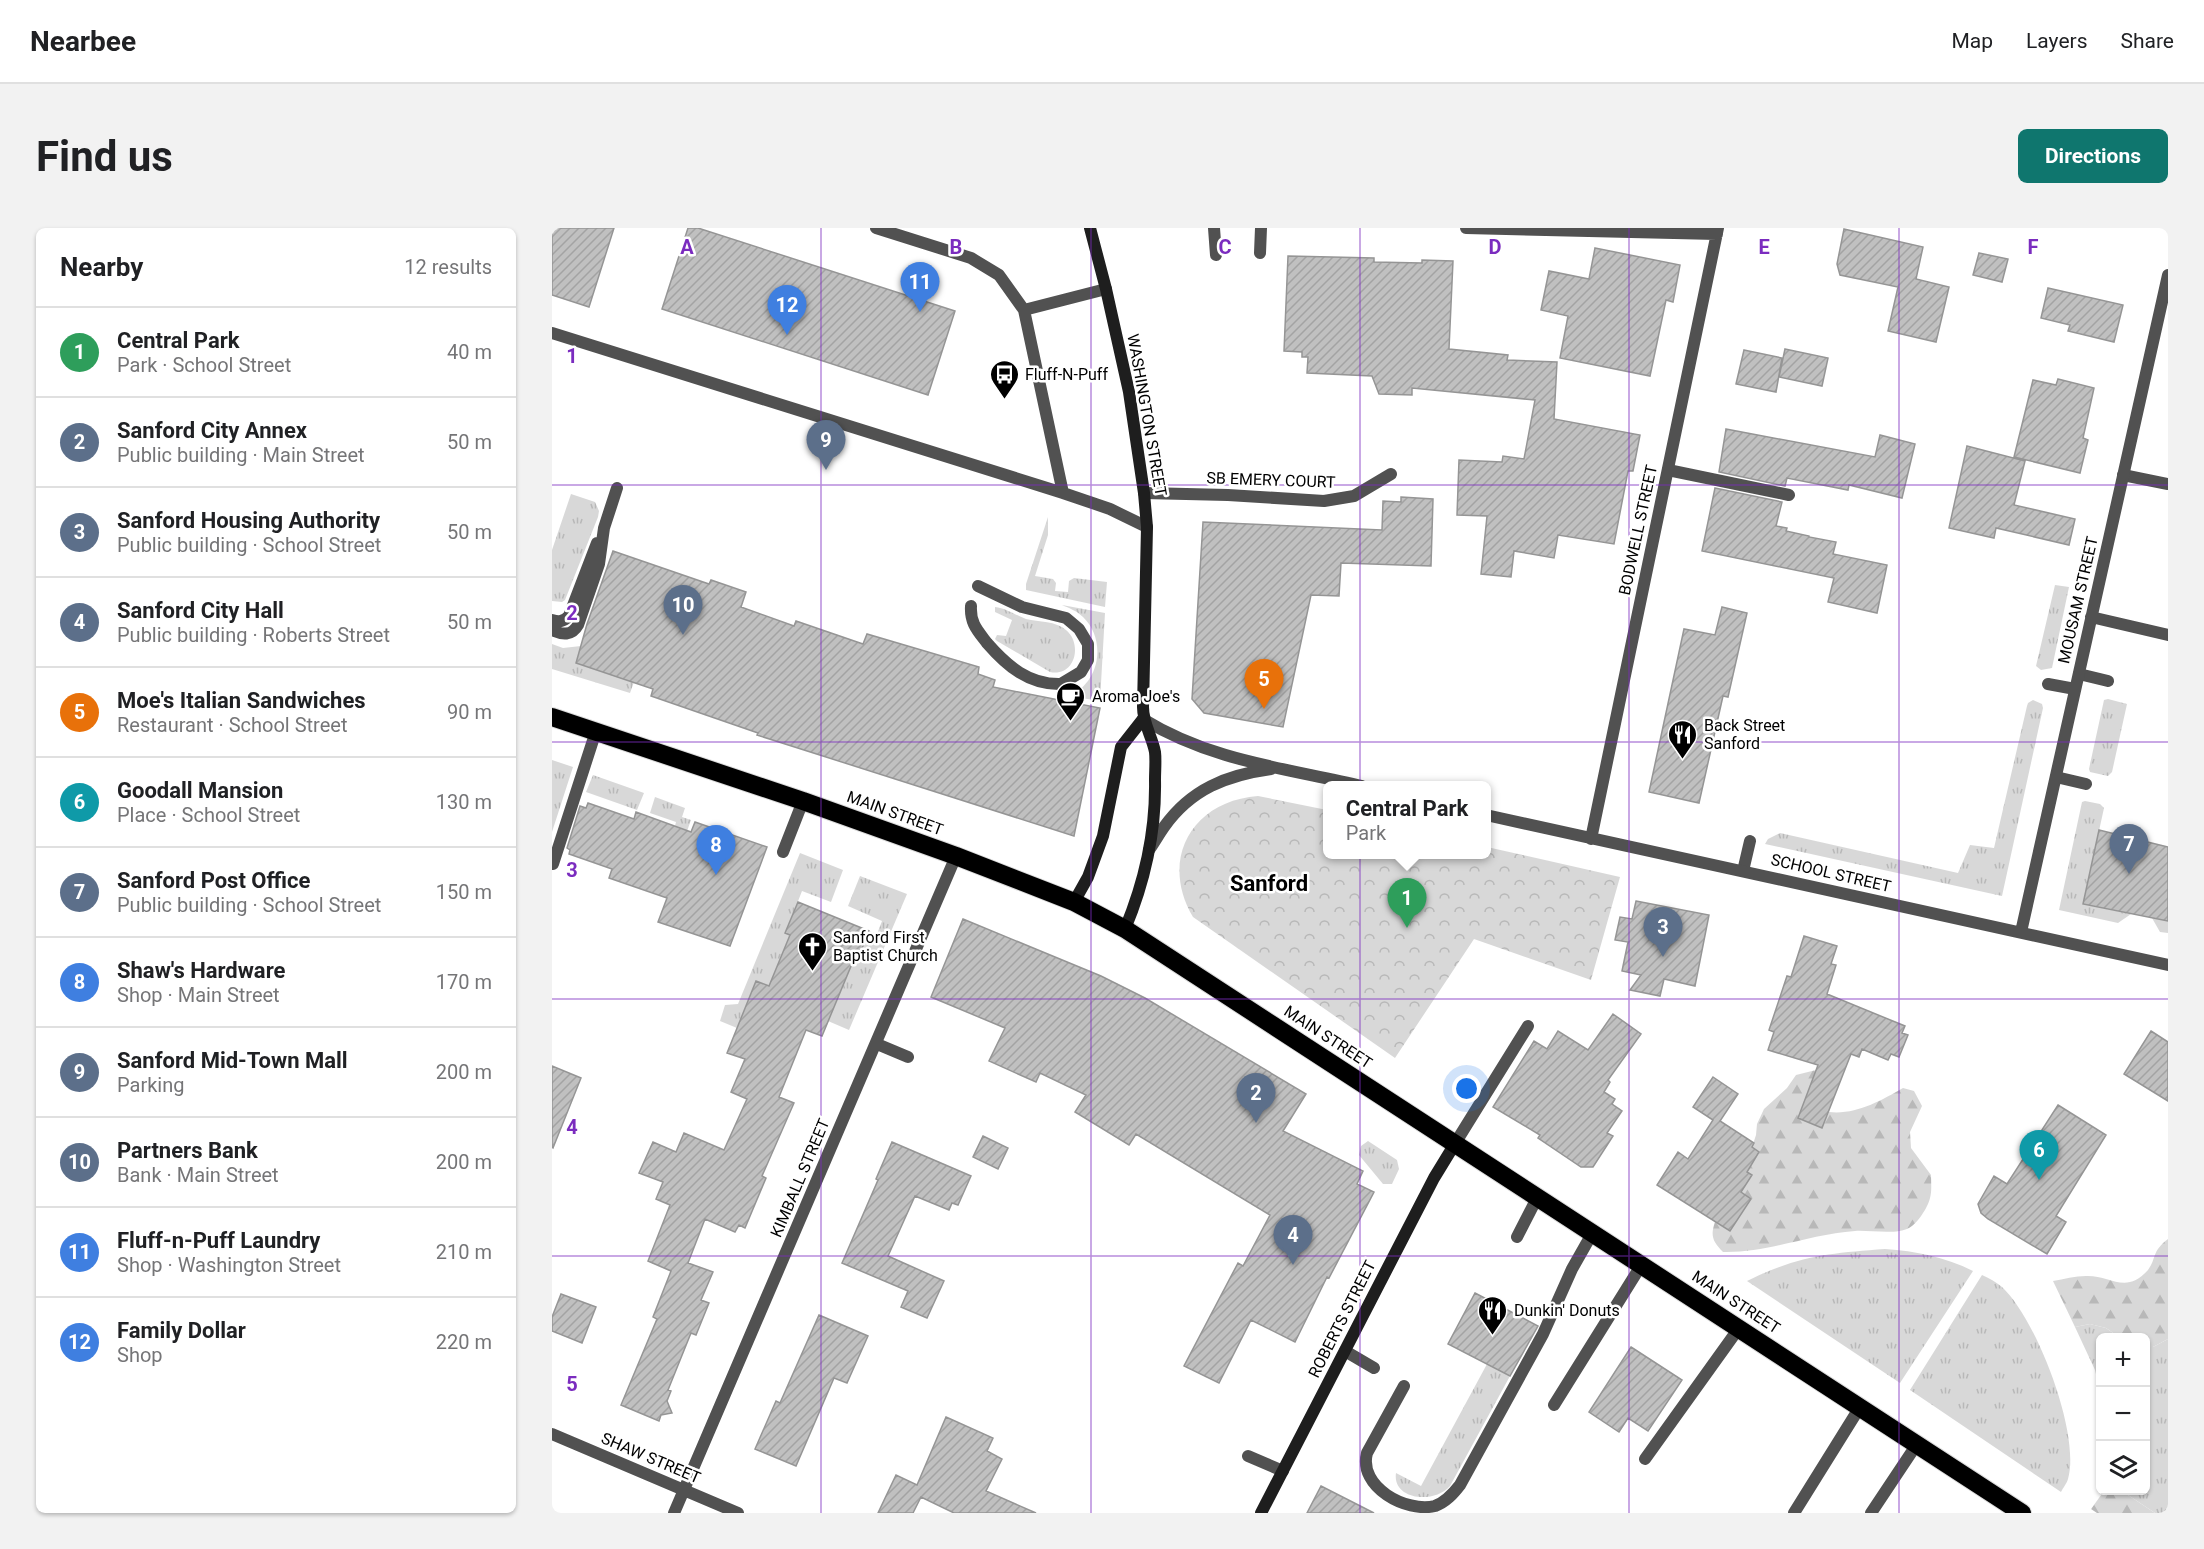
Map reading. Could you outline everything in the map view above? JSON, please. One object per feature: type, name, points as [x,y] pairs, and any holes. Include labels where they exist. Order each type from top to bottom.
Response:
[{"type":"highway","name":"MAIN STREET","points":[[552,717],[803,801],[956,856],[1074,902],[1125,929],[1456,1142],[2022,1513]]},
{"type":"street","points":[[876,228],[971,258],[999,275],[1024,310],[1063,493]]},
{"type":"street","name":"WASHINGTON STREET","points":[[1090,228],[1107,289],[1129,392],[1147,527],[1143,719],[1155,752],[1155,795],[1149,851],[1138,897],[1125,929]]},
{"type":"street","points":[[1214,228],[1216,255]]},
{"type":"street","points":[[1260,253],[1261,228]]},
{"type":"street","points":[[1466,228],[1718,231]]},
{"type":"street","name":"BODWELL STREET","points":[[1591,839],[1718,231]]},
{"type":"street","name":"MOUSAM STREET","points":[[2020,932],[2168,275]]},
{"type":"street","points":[[1024,310],[1107,289]]},
{"type":"street","points":[[552,333],[1063,493],[1110,509],[1147,527]]},
{"type":"street","points":[[1668,470],[1789,495]]},
{"type":"street","name":"SB EMERY COURT","points":[[1144,493],[1324,501],[1354,496],[1391,474]]},
{"type":"street","points":[[2123,475],[2168,484]]},
{"type":"street","points":[[552,620],[565,621],[568,616],[604,528],[617,488]]},
{"type":"street","points":[[552,630],[569,633],[578,625],[598,564],[604,528]]},
{"type":"street","points":[[971,606],[970,618],[977,631],[1006,664],[1036,681],[1061,684],[1081,672],[1088,660],[1088,644],[1083,635],[1066,618],[1022,607],[978,585]]},
{"type":"street","points":[[2091,617],[2168,635]]},
{"type":"street","points":[[2079,674],[2108,681]]},
{"type":"street","points":[[2048,684],[2075,689]]},
{"type":"street","points":[[1074,902],[1088,877],[1103,836],[1121,747],[1143,719],[1169,735],[1197,747],[1338,781]]},
{"type":"street","points":[[553,864],[596,731]]},
{"type":"street","points":[[1149,851],[1164,827],[1198,793],[1240,773],[1277,768]]},
{"type":"street","points":[[2056,777],[2086,784]]},
{"type":"street","points":[[783,852],[803,801]]},
{"type":"street","name":"SCHOOL STREET","points":[[1491,815],[2168,965]]},
{"type":"street","points":[[1743,871],[1750,841]]},
{"type":"street","name":"KIMBALL STREET","points":[[674,1513],[956,856]]},
{"type":"street","points":[[1456,1142],[1528,1026]]},
{"type":"street","points":[[877,1044],[908,1057]]},
{"type":"street","name":"ROBERTS STREET","points":[[1261,1513],[1434,1178],[1456,1142]]},
{"type":"street","points":[[1517,1237],[1538,1196]]},
{"type":"street","points":[[1404,1386],[1367,1453],[1365,1462],[1367,1472],[1371,1482],[1389,1497],[1413,1506],[1433,1507],[1451,1496],[1460,1485],[1543,1335],[1572,1269],[1593,1232]]},
{"type":"street","points":[[1554,1405],[1642,1264]]},
{"type":"street","points":[[1645,1459],[1739,1328]]},
{"type":"street","points":[[1344,1351],[1374,1368]]},
{"type":"street","points":[[1794,1513],[1860,1407]]},
{"type":"street","name":"SHAW STREET","points":[[552,1434],[738,1513]]},
{"type":"street","points":[[1871,1513],[1917,1444]]},
{"type":"street","points":[[1248,1456],[1283,1471]]},
{"type":"green space","points":[[571,494],[595,502],[599,511],[598,517],[565,600],[552,601],[552,550]]},
{"type":"green space","points":[[1048,517],[1048,535],[1035,576],[1053,579],[1056,583],[1055,591],[1068,592],[1069,581],[1074,578],[1107,582],[1105,607],[1026,590]]},
{"type":"green space","points":[[2055,585],[2069,587],[2052,668],[2041,670],[2036,666]]},
{"type":"green space","points":[[1062,605],[1105,613],[1100,701],[1069,696],[1088,681],[1097,660],[1097,649],[1091,626],[1076,611]]},
{"type":"green space","points":[[995,607],[1026,619],[1057,625],[1066,630],[1074,643],[1075,651],[1071,665],[1059,672],[1050,672],[997,641],[995,639],[997,635],[1006,636],[1012,620],[995,612]]},
{"type":"green space","points":[[552,644],[563,648],[581,646],[576,663],[634,682],[630,693],[552,669]]},
{"type":"green space","points":[[2033,700],[2042,704],[2043,708],[2002,896],[1765,844],[1768,839],[1780,833],[1958,873],[1970,845],[1994,848],[2027,706]]},
{"type":"green space","points":[[2104,700],[2127,704],[2112,772],[2108,776],[2090,772],[2089,769]]},
{"type":"green space","points":[[552,760],[573,767],[552,832]]},
{"type":"green space","points":[[593,775],[644,793],[637,810],[586,792]]},
{"type":"green space","points":[[1258,796],[1323,809],[1323,859],[1491,859],[1491,848],[1620,877],[1591,980],[1474,939],[1395,1058],[1193,917],[1183,895],[1180,874],[1181,855],[1188,837],[1199,821],[1215,809],[1235,800]]},
{"type":"green space","points":[[655,797],[685,808],[682,817],[691,820],[686,834],[674,830],[676,822],[650,813]]},
{"type":"green space","points":[[2082,802],[2100,804],[2104,808],[2083,904],[2131,914],[2118,923],[2059,910]]},
{"type":"green space","points":[[800,853],[843,870],[831,902],[802,891],[786,932],[790,935],[769,986],[756,981],[737,1028],[720,1021],[725,1005],[738,1004]]},
{"type":"green space","points":[[860,876],[907,894],[849,1030],[828,1021],[854,959],[857,960],[869,931],[877,934],[882,921],[848,906]]},
{"type":"green space","points":[[2152,918],[2168,921],[2168,933],[2160,932]]},
{"type":"green space","points":[[1816,1070],[1819,1075],[1811,1085],[1798,1118],[1822,1128],[1829,1112],[1858,1109],[1903,1088],[1914,1091],[1922,1106],[1910,1132],[1911,1148],[1931,1175],[1931,1192],[1927,1206],[1916,1222],[1904,1230],[1838,1233],[1756,1250],[1723,1252],[1713,1238],[1713,1227],[1715,1222],[1730,1231],[1751,1199],[1741,1192],[1752,1175],[1747,1172],[1759,1152],[1752,1147],[1757,1124],[1764,1109],[1787,1088],[1796,1075]]},
{"type":"green space","points":[[1368,1141],[1397,1160],[1399,1169],[1392,1184],[1383,1184],[1359,1155],[1361,1146]]},
{"type":"green space","points":[[2168,1239],[2168,1339],[2150,1347],[2150,1333],[2113,1333],[2106,1328],[2090,1324],[2075,1327],[2053,1281],[2095,1276],[2125,1283],[2132,1281],[2148,1270],[2159,1248]]},
{"type":"green space","points":[[1885,1249],[1930,1255],[1973,1271],[1900,1383],[1747,1281],[1782,1266],[1814,1257]]},
{"type":"green space","points":[[1982,1275],[2002,1287],[2015,1302],[2053,1378],[2068,1434],[2070,1459],[2068,1479],[2061,1492],[1910,1390]]},
{"type":"green space","points":[[2090,1324],[2106,1328],[2113,1333],[2096,1333],[2096,1374],[2095,1370],[2075,1327]]},
{"type":"green space","points":[[2168,1339],[2168,1513],[2155,1513],[2128,1495],[2150,1495],[2150,1347]]},
{"type":"green space","points":[[1487,1364],[1510,1376],[1450,1486],[1434,1496],[1407,1494],[1396,1482],[1396,1473],[1421,1486]]},
{"type":"green space","points":[[2101,1495],[2128,1495],[2155,1513],[2097,1513],[2091,1509]]},
{"type":"building","points":[[552,228],[614,228],[589,307],[552,295]]},
{"type":"building","points":[[688,228],[698,228],[955,311],[928,395],[662,309]]},
{"type":"building","points":[[1844,229],[1923,247],[1916,279],[1949,287],[1936,342],[1888,331],[1898,287],[1840,275],[1837,264]]},
{"type":"building","points":[[1595,248],[1680,265],[1673,302],[1666,300],[1650,376],[1560,358],[1568,316],[1541,310],[1549,271],[1589,279]]},
{"type":"building","points":[[1979,253],[2008,259],[2002,282],[1973,275]]},
{"type":"building","points":[[1288,256],[1374,258],[1374,262],[1453,261],[1449,349],[1508,355],[1507,360],[1557,362],[1554,419],[1640,435],[1633,471],[1628,471],[1614,544],[1558,535],[1554,558],[1514,551],[1511,577],[1481,574],[1487,516],[1457,515],[1459,460],[1502,462],[1503,456],[1524,459],[1535,400],[1412,388],[1412,395],[1379,394],[1372,376],[1307,373],[1308,357],[1302,357],[1302,352],[1284,351]]},
{"type":"building","points":[[2048,288],[2123,305],[2114,342],[2068,331],[2070,325],[2041,318]]},
{"type":"building","points":[[1785,349],[1828,358],[1822,386],[1779,377]]},
{"type":"building","points":[[1744,350],[1782,358],[1776,392],[1736,384]]},
{"type":"building","points":[[2058,379],[2094,388],[2083,438],[2088,440],[2080,473],[2014,457],[2033,380],[2056,385]]},
{"type":"building","points":[[1726,429],[1875,457],[1880,435],[1915,444],[1902,498],[1849,485],[1848,490],[1787,478],[1785,486],[1719,472]]},
{"type":"building","points":[[1967,446],[2025,461],[2014,505],[2075,519],[2069,545],[1996,528],[1994,538],[1949,528]]},
{"type":"building","points":[[1715,488],[1782,502],[1776,526],[1787,528],[1786,531],[1836,542],[1833,554],[1887,565],[1877,613],[1828,602],[1834,578],[1702,551]]},
{"type":"building","points":[[1401,497],[1433,499],[1431,566],[1341,563],[1339,596],[1311,595],[1283,727],[1204,713],[1192,699],[1203,522],[1382,530],[1383,501],[1401,502]]},
{"type":"building","points":[[613,551],[709,584],[711,580],[746,592],[741,607],[794,626],[796,621],[863,644],[867,634],[979,667],[978,674],[995,680],[993,687],[1100,708],[1074,836],[757,735],[758,733],[651,696],[653,689],[576,663]]},
{"type":"building","points":[[1722,607],[1747,613],[1728,697],[1723,696],[1699,803],[1649,792],[1684,629],[1715,635]]},
{"type":"building","points":[[588,803],[634,819],[636,812],[691,832],[695,822],[767,847],[730,946],[658,922],[667,898],[609,878],[612,869],[569,854],[570,850],[567,848],[580,806],[586,808]]},
{"type":"building","points":[[2099,830],[2168,847],[2168,921],[2083,904]]},
{"type":"building","points":[[1636,901],[1709,915],[1695,986],[1664,979],[1660,996],[1630,990],[1641,975],[1622,971],[1628,942],[1615,940],[1620,917],[1632,919]]},
{"type":"building","points":[[798,902],[869,931],[857,961],[854,959],[822,1036],[806,1030],[779,1097],[794,1103],[762,1176],[766,1178],[745,1228],[739,1225],[735,1232],[705,1219],[688,1263],[713,1272],[701,1300],[709,1303],[696,1335],[691,1333],[668,1390],[671,1391],[667,1401],[672,1413],[661,1415],[659,1421],[621,1405],[657,1319],[653,1317],[671,1271],[648,1261],[670,1205],[656,1199],[663,1182],[639,1173],[653,1142],[676,1152],[684,1133],[724,1150],[747,1099],[731,1092],[745,1059],[727,1053],[756,981],[769,986],[790,935],[785,933]]},
{"type":"building","points":[[963,919],[1101,976],[1145,998],[1306,1094],[1283,1131],[1363,1171],[1357,1184],[1374,1192],[1329,1278],[1327,1277],[1295,1342],[1251,1320],[1219,1383],[1184,1366],[1238,1263],[1243,1266],[1270,1215],[1136,1134],[1129,1145],[1075,1112],[1086,1095],[1040,1073],[1036,1082],[989,1061],[1005,1028],[931,997]]},
{"type":"building","points":[[1804,936],[1837,946],[1831,964],[1836,965],[1827,994],[1905,1026],[1902,1033],[1908,1035],[1899,1057],[1891,1054],[1888,1060],[1862,1049],[1859,1057],[1851,1054],[1822,1128],[1798,1118],[1818,1065],[1768,1050],[1774,1032],[1769,1030],[1787,976],[1791,977]]},
{"type":"building","points":[[1613,1014],[1641,1034],[1608,1080],[1610,1082],[1604,1092],[1615,1099],[1612,1104],[1622,1111],[1607,1133],[1613,1136],[1593,1167],[1581,1167],[1538,1138],[1540,1135],[1493,1107],[1534,1041],[1547,1049],[1558,1031],[1588,1050]]},
{"type":"building","points":[[2151,1031],[2168,1042],[2168,1101],[2124,1074]]},
{"type":"building","points":[[552,1066],[581,1078],[553,1148],[552,1147]]},
{"type":"building","points":[[1713,1077],[1738,1094],[1720,1121],[1754,1143],[1752,1147],[1759,1152],[1747,1172],[1752,1175],[1741,1192],[1751,1199],[1730,1231],[1657,1185],[1678,1152],[1688,1159],[1713,1120],[1693,1107]]},
{"type":"building","points":[[2058,1105],[2106,1135],[2056,1216],[2066,1222],[2047,1254],[1988,1219],[1981,1213],[1978,1204],[1994,1176],[2007,1184]]},
{"type":"building","points":[[983,1136],[1008,1148],[998,1169],[973,1157]]},
{"type":"building","points":[[892,1142],[971,1176],[958,1205],[952,1203],[949,1210],[915,1196],[888,1256],[944,1281],[927,1318],[901,1307],[908,1291],[842,1263]]},
{"type":"building","name":"Dunkin' Donuts","points":[[1475,1293],[1538,1326],[1510,1376],[1448,1344]]},
{"type":"building","points":[[561,1294],[596,1307],[582,1343],[552,1331],[552,1317]]},
{"type":"building","points":[[819,1315],[868,1336],[847,1383],[834,1378],[796,1466],[755,1449],[776,1401],[780,1403]]},
{"type":"building","points":[[1631,1347],[1682,1380],[1648,1431],[1628,1418],[1619,1432],[1589,1412]]},
{"type":"building","points":[[946,1417],[993,1438],[987,1451],[1002,1459],[986,1491],[1036,1513],[954,1513],[921,1497],[913,1513],[878,1513],[896,1475],[917,1485]]},
{"type":"building","points":[[1321,1486],[1374,1513],[1307,1513]]},
{"type":"place","name":"Fluff-n-Puff Laundry","points":[[920,312]]},
{"type":"place","name":"Family Dollar","points":[[787,335]]},
{"type":"place","name":"Fluff-N-Puff","points":[[1004,400]]},
{"type":"place","name":"Sanford Mid-Town Mall","points":[[826,470]]},
{"type":"place","name":"Partners Bank","points":[[683,635]]},
{"type":"place","name":"Moe's Italian Sandwiches","points":[[1264,709]]},
{"type":"place","name":"Aroma Joe's","points":[[1071,722]]},
{"type":"place","name":"Back Street Sanford","points":[[1683,760]]},
{"type":"place","name":"Sanford Post Office","points":[[2129,874]]},
{"type":"place","name":"Shaw's Hardware","points":[[716,875]]},
{"type":"place","name":"Central Park","points":[[1407,928]]},
{"type":"place","name":"Sanford Housing Authority","points":[[1663,957]]},
{"type":"place","name":"Sanford First Baptist Church","points":[[812,972]]},
{"type":"place","name":"Sanford City Annex","points":[[1256,1123]]},
{"type":"place","name":"Goodall Mansion","points":[[2039,1180]]},
{"type":"place","name":"Sanford City Hall","points":[[1293,1265]]},
{"type":"place","name":"Dunkin' Donuts","points":[[1493,1336]]},
{"type":"district","name":"Sanford","points":[[1269,883]]}]
